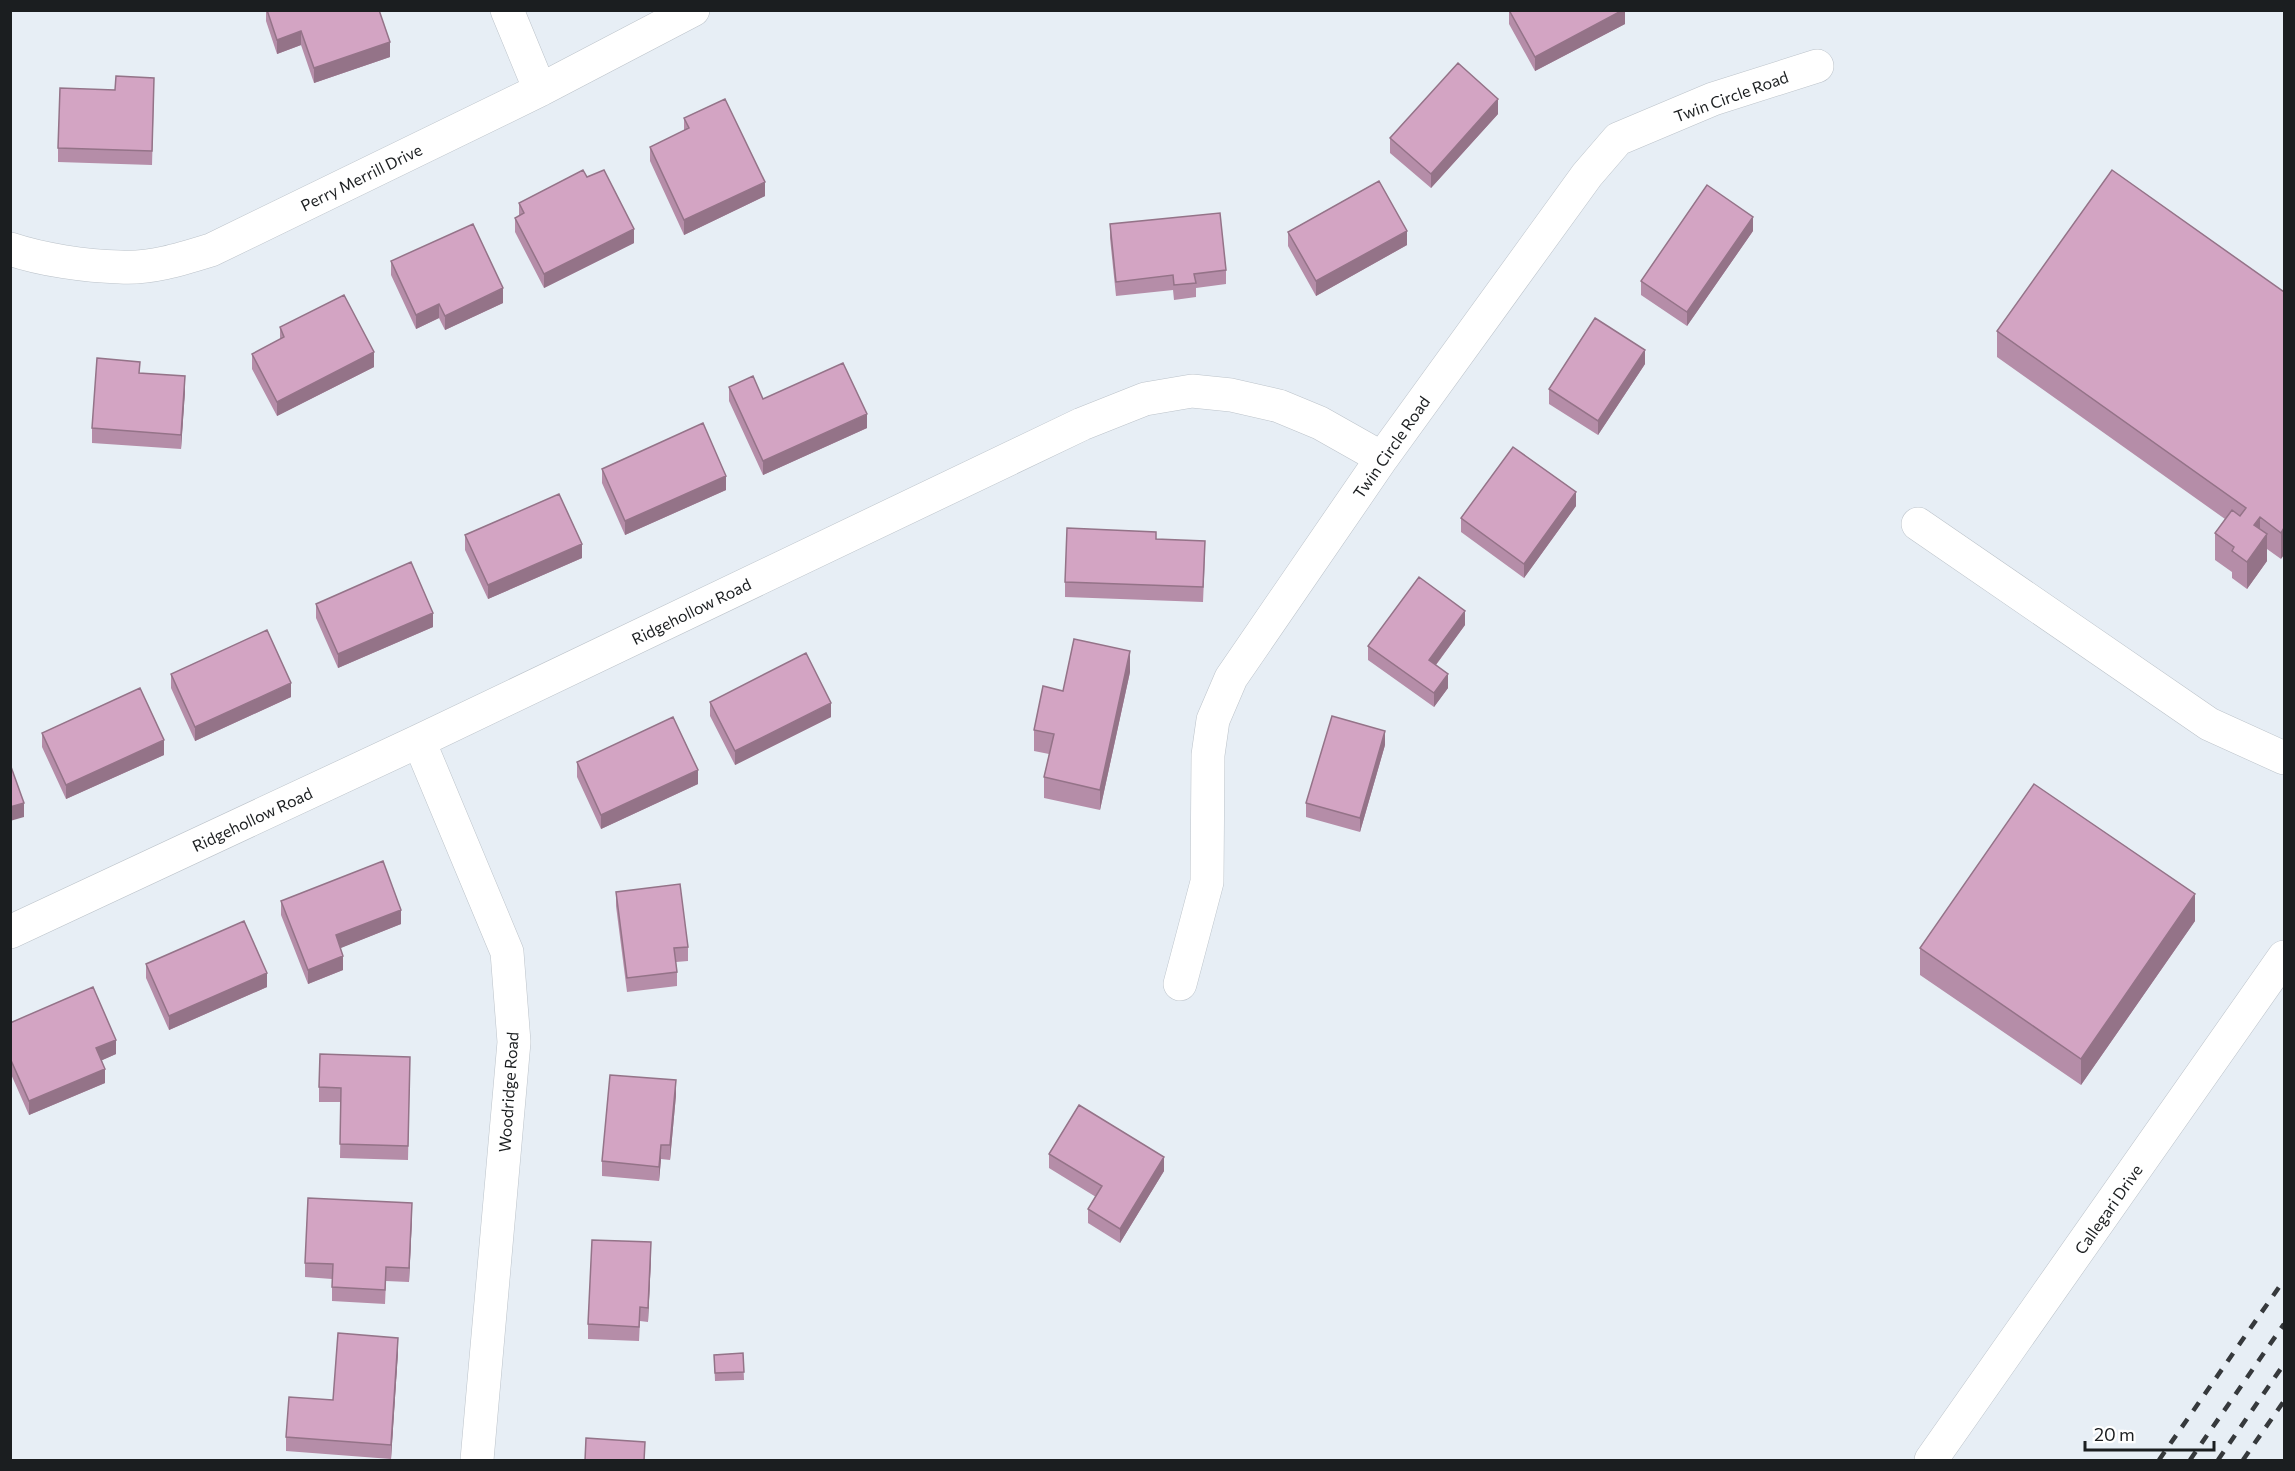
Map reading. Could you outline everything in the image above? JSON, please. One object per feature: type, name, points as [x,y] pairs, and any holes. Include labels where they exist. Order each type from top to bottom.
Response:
[{"type":"street","points":[[507,10],[540,90]]},
{"type":"street","name":"Perry Merrill Drive","points":[[10,249],[33,256],[122,268],[169,262],[211,250],[540,90],[693,10]]},
{"type":"street","name":"Twin Circle Road","points":[[1180,984],[1207,882],[1208,755],[1213,720],[1231,678],[1382,458],[1587,175],[1618,139],[1713,99],[1817,66]]},
{"type":"street","name":"Ridgehollow Road","points":[[10,932],[419,741],[1082,424],[1145,399],[1192,391],[1231,395],[1279,405],[1320,423],[1382,458]]},
{"type":"street","points":[[1918,524],[2209,724],[2284,758]]},
{"type":"street","name":"Woodridge Road","points":[[419,741],[507,952],[514,1042],[477,1461]]},
{"type":"street","name":"Callegari Drive","points":[[1931,1461],[2284,957]]},
{"type":"building","points":[[267,10],[379,10],[390,42],[314,68],[301,31],[277,40]]},
{"type":"building","points":[[1509,10],[1623,10],[1535,57]]},
{"type":"building","points":[[1458,63],[1498,99],[1431,174],[1390,138]]},
{"type":"building","points":[[116,76],[154,78],[152,151],[58,148],[60,88],[115,90]]},
{"type":"building","points":[[725,99],[765,182],[684,220],[650,147],[689,128],[684,118]]},
{"type":"building","points":[[583,170],[587,177],[604,170],[634,229],[544,274],[515,218],[524,213],[519,203]]},
{"type":"building","points":[[2112,170],[2284,292],[2284,528],[2281,533],[2260,517],[2254,525],[2267,534],[2247,562],[2232,551],[2234,547],[2215,533],[2232,510],[2240,516],[2246,508],[1997,331]]},
{"type":"building","points":[[1379,181],[1407,231],[1316,281],[1288,232]]},
{"type":"building","points":[[1707,185],[1753,217],[1687,312],[1641,281]]},
{"type":"building","points":[[1220,213],[1226,270],[1194,274],[1196,283],[1174,285],[1173,275],[1116,282],[1110,224]]},
{"type":"building","points":[[473,224],[503,288],[445,316],[439,304],[416,315],[391,261]]},
{"type":"building","points":[[344,295],[374,352],[277,402],[252,354],[284,337],[280,327]]},
{"type":"building","points":[[1595,318],[1645,350],[1598,421],[1549,389]]},
{"type":"building","points":[[97,358],[140,362],[139,373],[185,376],[181,435],[92,428]]},
{"type":"building","points":[[843,363],[867,414],[763,461],[729,387],[753,376],[763,399]]},
{"type":"building","points":[[703,423],[726,476],[625,521],[602,469]]},
{"type":"building","points":[[1513,447],[1576,492],[1524,564],[1461,518]]},
{"type":"building","points":[[559,494],[582,544],[488,585],[465,535]]},
{"type":"building","points":[[1067,528],[1156,532],[1156,539],[1205,541],[1203,587],[1065,582]]},
{"type":"building","points":[[411,562],[433,613],[338,654],[316,604]]},
{"type":"building","points":[[1419,577],[1465,611],[1429,660],[1448,674],[1434,693],[1368,646]]},
{"type":"building","points":[[267,630],[291,683],[195,727],[171,674]]},
{"type":"building","points":[[1074,639],[1130,651],[1100,790],[1044,777],[1054,734],[1034,730],[1043,686],[1063,691]]},
{"type":"building","points":[[806,653],[831,703],[735,751],[710,702]]},
{"type":"building","points":[[140,688],[164,740],[66,785],[42,733]]},
{"type":"building","points":[[1332,716],[1385,731],[1360,818],[1306,803]]},
{"type":"building","points":[[673,717],[698,770],[601,815],[577,762]]},
{"type":"building","points":[[10,764],[24,803],[10,807]]},
{"type":"building","points":[[2034,784],[2195,894],[2081,1059],[1920,948]]},
{"type":"building","points":[[383,861],[401,910],[336,935],[343,956],[308,970],[281,901]]},
{"type":"building","points":[[680,884],[688,947],[674,948],[677,972],[627,978],[616,892]]},
{"type":"building","points":[[244,921],[267,973],[169,1016],[146,964]]},
{"type":"building","points":[[93,987],[116,1040],[96,1048],[105,1069],[29,1101],[10,1058],[10,1023]]},
{"type":"building","points":[[320,1054],[410,1057],[408,1146],[340,1144],[341,1088],[319,1087]]},
{"type":"building","points":[[610,1075],[676,1080],[670,1145],[661,1145],[659,1167],[602,1161]]},
{"type":"building","points":[[1079,1105],[1164,1157],[1120,1229],[1088,1209],[1102,1186],[1049,1154]]},
{"type":"building","points":[[308,1198],[412,1203],[409,1268],[386,1267],[385,1290],[332,1287],[333,1264],[305,1263]]},
{"type":"building","points":[[592,1240],[651,1242],[648,1308],[640,1307],[639,1327],[588,1324]]},
{"type":"building","points":[[338,1333],[398,1338],[391,1445],[286,1437],[289,1397],[333,1400]]},
{"type":"building","points":[[743,1353],[744,1372],[715,1373],[714,1355]]},
{"type":"building","points":[[586,1438],[645,1442],[644,1461],[585,1461]]},
{"type":"railway","points":[[2159,1460],[2284,1280]]},
{"type":"railway","points":[[2190,1460],[2284,1324]]},
{"type":"railway","points":[[2218,1460],[2284,1364]]},
{"type":"railway","points":[[2243,1460],[2284,1401]]}]
